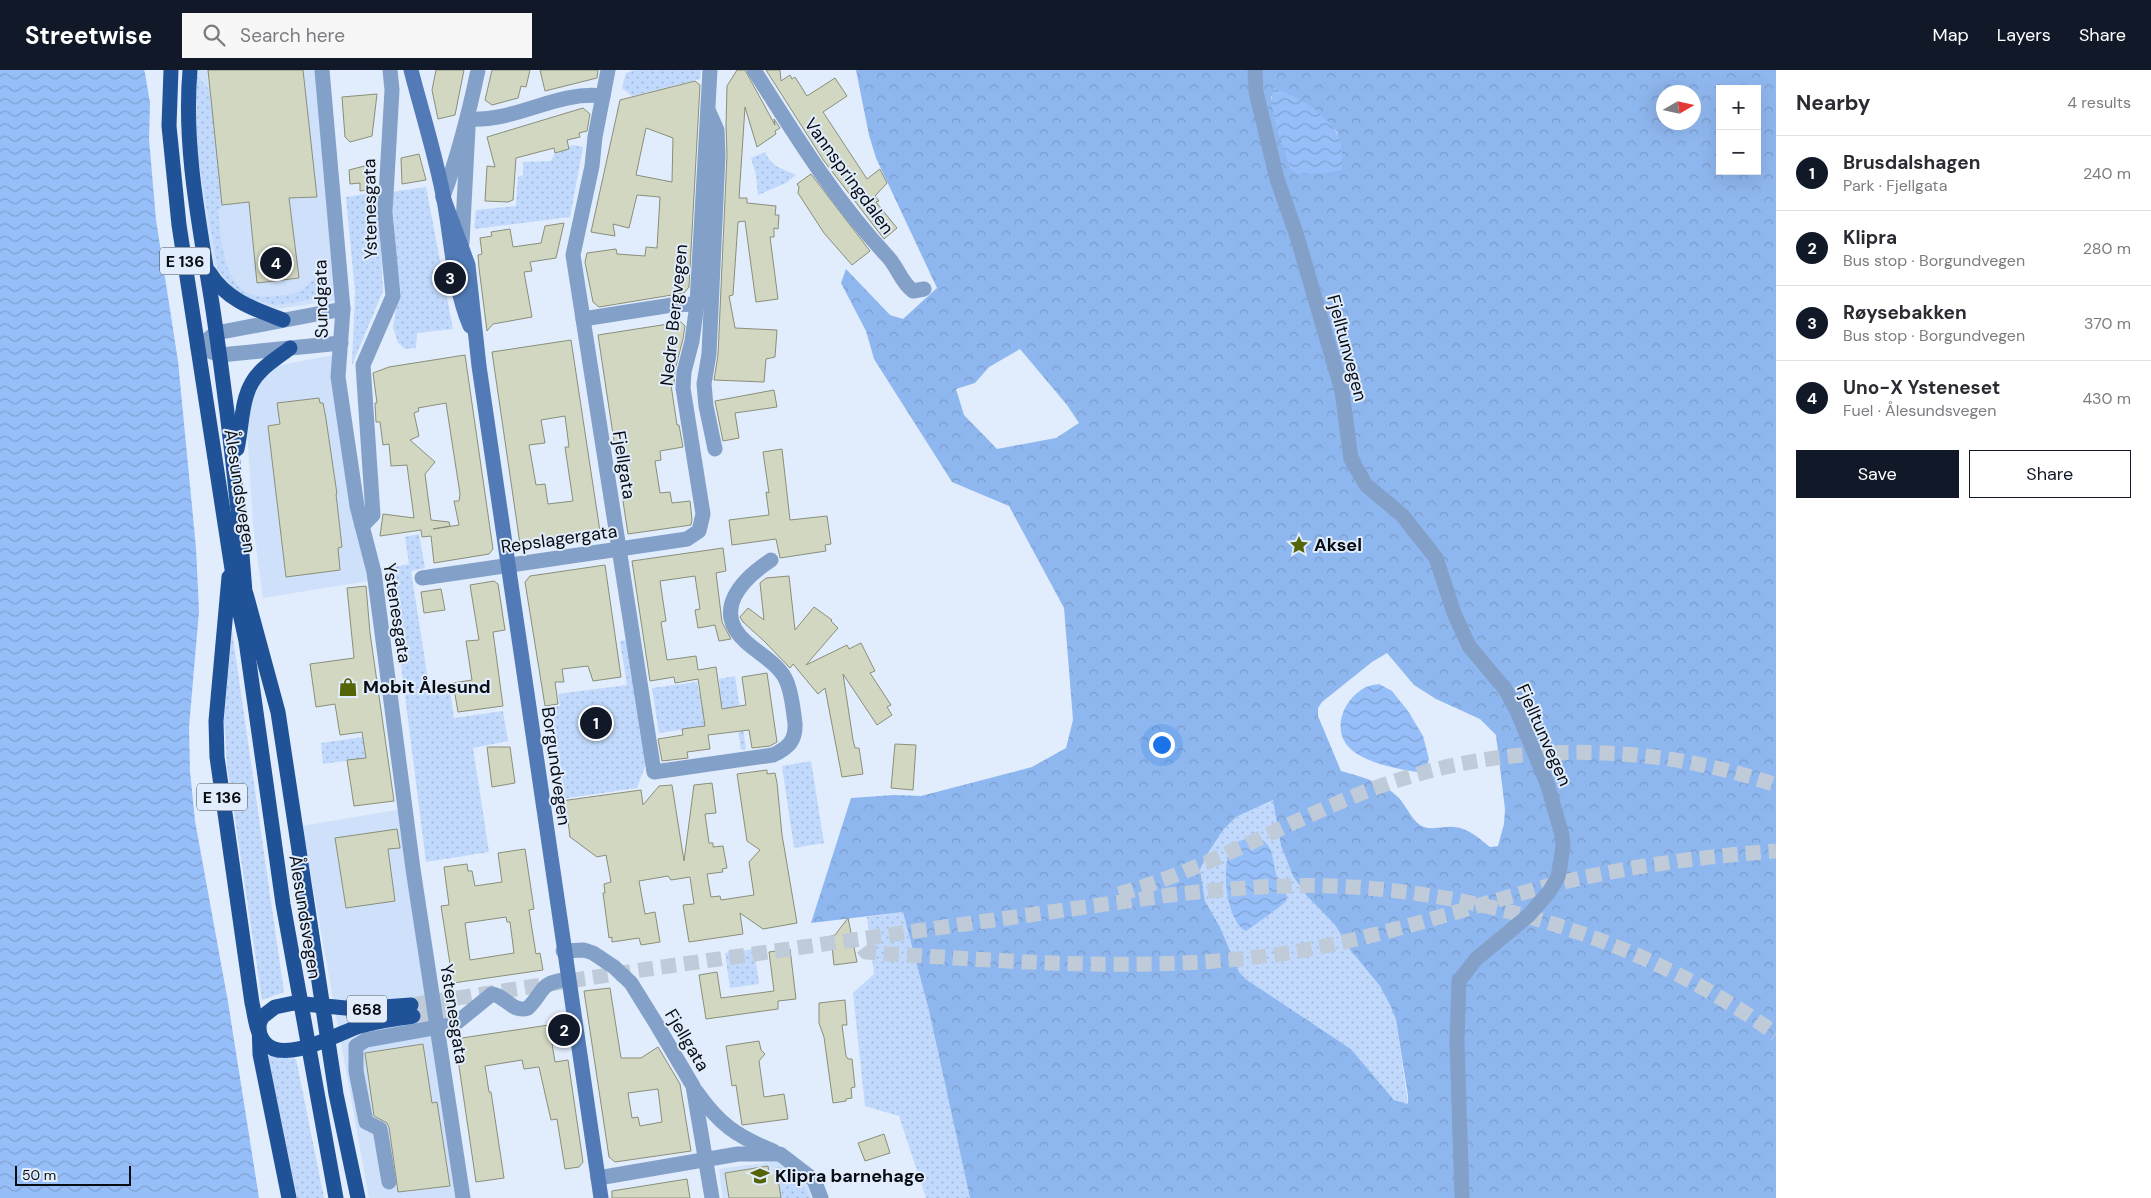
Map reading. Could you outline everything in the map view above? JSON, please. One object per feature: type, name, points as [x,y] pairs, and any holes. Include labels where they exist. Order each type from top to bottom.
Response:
[{"type":"highway","name":"Ålesundsvegen","points":[[171,70],[169,126],[173,174],[198,347],[246,641],[283,904],[336,1198]]},
{"type":"highway","name":"Ålesundsvegen","points":[[190,70],[190,137],[234,460],[246,594],[246,641]]},
{"type":"highway","name":"E 136","points":[[207,269],[218,284],[235,300],[283,320]]},
{"type":"highway","name":"E 136","points":[[234,460],[245,396],[261,370],[290,348]]},
{"type":"highway","name":"E 136","points":[[232,560],[225,601],[218,682],[217,757],[252,1003],[259,1032],[260,1054],[289,1198]]},
{"type":"highway","name":"E 136","points":[[246,594],[278,712],[322,1006],[343,1130],[358,1198]]},
{"type":"highway","points":[[322,1006],[294,1003],[275,1007],[262,1017],[259,1032],[265,1043],[282,1051],[296,1050],[328,1039]]},
{"type":"highway","name":"658","points":[[322,1006],[412,1010],[328,1039]]},
{"type":"main road","name":"Borgundvegen","points":[[411,70],[444,197],[462,243],[471,280],[475,339],[601,1198]]},
{"type":"main road","name":"Borgundvegen","points":[[444,197],[453,268],[461,304],[475,339]]},
{"type":"street","name":"Sundgata","points":[[322,70],[343,309],[338,377],[362,526]]},
{"type":"street","name":"Ystenesgata","points":[[390,70],[392,90],[385,212],[392,296],[363,365],[373,515],[362,526],[374,572],[413,869],[463,1198]]},
{"type":"street","name":"Borgundvegen","points":[[444,197],[468,119],[478,70]]},
{"type":"street","name":"Fjellgata","points":[[608,70],[595,137],[592,166],[573,255],[654,772],[773,755],[786,749],[792,742],[795,728],[794,711],[785,678],[773,664],[741,637],[734,624],[731,611],[732,599],[739,588],[758,568],[771,560]]},
{"type":"street","name":"Fjellgata","points":[[592,166],[604,141],[618,70]]},
{"type":"street","name":"Nedre Bergvegen","points":[[699,531],[703,514],[683,388],[684,372],[692,341],[697,304],[710,70]]},
{"type":"street","name":"Vannspringdalen","points":[[754,70],[850,214],[894,264],[907,286],[913,291],[924,290]]},
{"type":"street","name":"Fjelltunvegen","points":[[1255,70],[1256,92],[1277,179],[1296,233],[1342,391],[1350,459],[1358,476],[1402,515],[1436,558],[1454,613],[1469,646],[1505,689],[1517,711],[1545,776],[1562,835],[1564,846],[1560,867],[1549,892],[1528,916],[1476,959],[1459,981],[1457,1041],[1462,1198]]},
{"type":"street","points":[[468,119],[488,119],[580,96],[603,96]]},
{"type":"street","points":[[708,109],[717,130],[718,155],[709,354],[704,384],[706,406],[715,449]]},
{"type":"street","name":"Borgundvegen","points":[[462,243],[468,119]]},
{"type":"street","points":[[583,319],[672,305],[697,304]]},
{"type":"street","points":[[198,347],[216,333],[343,309]]},
{"type":"street","points":[[198,347],[220,355],[341,342]]},
{"type":"street","name":"Repslagergata","points":[[422,578],[687,539],[699,531]]},
{"type":"street","name":"Fjellgata","points":[[564,952],[584,950],[593,953],[625,977],[693,1086],[712,1198]]},
{"type":"street","points":[[389,1182],[380,1129],[366,1122],[356,1071],[356,1046],[366,1040],[455,1024],[492,994],[501,997],[516,1008],[528,1008],[543,987],[555,981],[568,979]]},
{"type":"street","points":[[693,1086],[710,1111],[742,1139],[780,1154],[814,1180],[821,1198]]},
{"type":"street","points":[[598,1178],[707,1161],[738,1154],[780,1154]]},
{"type":"shaded area","points":[[194,70],[319,70],[339,300],[276,309],[241,299],[212,271],[195,158]]},
{"type":"shaded area","points":[[635,70],[701,70],[700,79],[632,96],[622,88],[626,73]]},
{"type":"shaded area","points":[[198,77],[209,89],[223,205],[218,211],[221,241],[229,270],[236,282],[245,291],[258,296],[296,293],[315,279],[323,277],[326,284],[310,300],[275,305],[248,298],[237,292],[218,270],[198,158],[196,78]]},
{"type":"shaded area","points":[[573,145],[583,147],[570,217],[474,229],[476,210],[516,206],[518,177],[523,175],[523,162],[551,161],[556,151]]},
{"type":"shaded area","points":[[765,152],[774,164],[796,175],[786,183],[758,195],[756,174],[751,158]]},
{"type":"shaded area","points":[[426,187],[453,329],[417,333],[416,348],[405,349],[398,343],[393,328],[398,295],[392,192]]},
{"type":"shaded area","points":[[378,192],[383,291],[352,365],[355,292],[346,197]]},
{"type":"shaded area","points":[[334,355],[368,581],[263,598],[253,524],[247,428],[250,403],[263,379],[276,366]]},
{"type":"shaded area","points":[[419,534],[425,568],[411,571],[429,686],[449,683],[454,718],[503,711],[508,741],[473,748],[489,852],[426,862],[389,568],[409,564],[405,537]]},
{"type":"shaded area","points":[[232,631],[284,992],[262,1000],[227,765],[224,720]]},
{"type":"shaded area","points":[[629,640],[647,761],[637,788],[561,799],[562,776],[556,742],[545,708],[560,706],[558,694],[627,685],[620,641]]},
{"type":"shaded area","points":[[735,676],[746,749],[741,750],[738,731],[726,732],[722,707],[703,711],[705,726],[659,733],[652,688],[697,682],[699,694],[720,691],[719,679]]},
{"type":"shaded area","points":[[363,737],[366,758],[323,764],[321,743]]},
{"type":"shaded area","points":[[811,761],[824,843],[794,848],[782,766]]},
{"type":"shaded area","points":[[1274,800],[1281,846],[1293,876],[1307,896],[1335,925],[1351,951],[1380,986],[1391,1007],[1396,1020],[1408,1104],[1394,1100],[1351,1049],[1247,980],[1239,972],[1220,927],[1205,901],[1200,871],[1206,856],[1223,830],[1236,817]]},
{"type":"shaded area","points":[[409,808],[465,1198],[369,1198],[302,826]]},
{"type":"shaded area","points":[[903,912],[929,1011],[970,1198],[926,1198],[899,1116],[865,1106],[853,993],[874,974],[867,917]]},
{"type":"shaded area","points":[[754,949],[759,984],[730,988],[725,953]]},
{"type":"shaded area","points":[[268,1056],[296,1059],[324,1198],[297,1198]]},
{"type":"shaded area","name":"Klipra barnehage","points":[[780,1161],[809,1183],[814,1198],[723,1198],[719,1169]]},
{"type":"shaded area","points":[[781,1167],[805,1187],[810,1198],[781,1198],[776,1168]]},
{"type":"green space","points":[[856,70],[1776,70],[1776,1198],[970,1198],[929,1011],[903,912],[811,923],[851,798],[894,795],[921,796],[1032,767],[1066,748],[1073,720],[1064,608],[1009,506],[952,482],[874,359],[866,331],[841,283],[846,269],[890,315],[903,319],[937,288],[876,158],[869,135]],"holes":[[[1271,96],[1326,121],[1337,132],[1341,147],[1291,169],[1275,118]],[[1020,349],[1067,405],[1079,423],[1056,438],[997,449],[964,415],[956,389],[975,383],[989,367]],[[1387,653],[1414,685],[1436,699],[1480,719],[1496,735],[1505,809],[1504,824],[1498,846],[1490,847],[1465,829],[1424,827],[1413,818],[1393,792],[1372,781],[1341,771],[1318,716],[1318,708],[1322,702],[1372,662]],[[1273,800],[1281,846],[1293,876],[1307,896],[1335,925],[1351,951],[1380,986],[1391,1007],[1396,1020],[1408,1104],[1394,1100],[1351,1049],[1247,980],[1239,972],[1220,927],[1205,901],[1200,870],[1206,856],[1223,830],[1236,817]]]},
{"type":"water","points":[[0,70],[144,70],[145,73],[150,103],[149,139],[156,220],[178,361],[196,548],[199,611],[189,727],[190,771],[195,821],[228,1002],[259,1198],[0,1198]]},
{"type":"water","points":[[1273,88],[1291,95],[1308,105],[1331,124],[1340,141],[1342,170],[1326,173],[1297,174],[1291,169],[1274,118],[1272,108]]},
{"type":"water","points":[[1379,684],[1392,691],[1408,711],[1423,736],[1429,759],[1425,773],[1398,769],[1368,760],[1353,751],[1346,744],[1342,736],[1341,719],[1348,703],[1361,690]]},
{"type":"water","points":[[1253,837],[1259,838],[1269,847],[1278,880],[1287,898],[1280,906],[1246,931],[1239,925],[1230,905],[1227,892],[1226,866],[1232,847],[1242,840]]},
{"type":"building","points":[[208,70],[303,70],[317,197],[289,198],[299,278],[257,283],[249,202],[222,205]]},
{"type":"building","points":[[436,70],[464,70],[455,115],[438,119],[432,90]]},
{"type":"building","points":[[492,70],[530,70],[526,87],[521,86],[518,98],[492,105],[485,100]]},
{"type":"building","points":[[540,70],[598,70],[597,78],[545,91]]},
{"type":"building","points":[[737,70],[745,70],[775,125],[774,119],[780,128],[775,131],[776,134],[757,147],[745,107],[739,198],[747,198],[747,203],[776,206],[775,215],[779,215],[778,229],[774,228],[774,237],[770,237],[778,299],[756,302],[745,221],[738,222],[733,295],[729,296],[735,328],[777,330],[775,357],[766,359],[764,382],[714,380],[718,355],[727,155],[727,86]]},
{"type":"building","points":[[766,70],[780,70],[781,81],[790,75],[792,79],[795,77],[807,96],[835,78],[847,96],[823,112],[867,179],[880,169],[887,183],[875,196],[879,201],[876,202],[897,228],[884,239],[824,161]]},
{"type":"building","points":[[695,81],[700,85],[689,287],[684,293],[599,307],[593,302],[585,262],[587,253],[616,249],[617,254],[645,256],[646,247],[657,248],[660,197],[637,195],[629,228],[613,224],[615,236],[591,232],[620,100]],"holes":[[[646,128],[673,138],[672,182],[636,175]]]},
{"type":"building","points":[[377,94],[372,136],[350,142],[345,137],[342,97]]},
{"type":"building","points":[[583,108],[590,114],[587,131],[579,133],[580,137],[567,140],[569,149],[555,153],[554,148],[516,158],[513,200],[508,202],[485,201],[487,166],[495,167],[487,137]]},
{"type":"building","points":[[419,154],[426,180],[402,184],[401,158]]},
{"type":"building","points":[[368,165],[374,170],[376,189],[360,191],[360,183],[350,184],[349,170]]},
{"type":"building","points":[[811,174],[870,251],[852,265],[824,233],[798,193],[799,187],[797,184]]},
{"type":"building","points":[[564,223],[556,258],[530,262],[532,271],[524,272],[532,317],[493,324],[487,331],[478,255],[482,254],[480,238],[492,236],[491,232],[510,229],[513,247],[541,243],[545,226]]},
{"type":"building","points":[[681,322],[685,326],[683,339],[675,370],[674,385],[671,385],[677,425],[679,425],[683,447],[660,451],[661,460],[655,461],[660,493],[670,492],[672,503],[690,501],[691,525],[628,534],[598,335]]},
{"type":"building","points":[[571,340],[601,538],[579,541],[578,534],[552,537],[553,545],[526,549],[520,544],[492,352]],"holes":[[[565,416],[569,447],[565,447],[573,501],[548,504],[545,484],[536,485],[529,445],[545,443],[541,420]]]},
{"type":"building","points":[[465,355],[493,549],[489,554],[434,563],[431,536],[422,537],[421,530],[380,536],[383,514],[414,518],[407,465],[391,466],[389,444],[383,445],[380,422],[376,422],[375,403],[377,403],[373,373],[389,367]],"holes":[[[446,403],[460,494],[459,501],[454,501],[459,525],[433,529],[450,526],[449,522],[431,520],[425,474],[435,462],[410,440],[419,436],[414,413],[419,411],[418,408]]]},
{"type":"building","points":[[774,390],[777,407],[735,413],[739,438],[723,441],[715,401]]},
{"type":"building","points":[[319,398],[320,403],[323,403],[326,419],[337,494],[342,547],[338,548],[340,570],[286,577],[268,426],[280,424],[277,403]]},
{"type":"building","points":[[782,449],[790,520],[827,516],[831,544],[825,545],[826,551],[780,558],[776,539],[732,545],[729,520],[769,515],[766,492],[769,493],[763,452]]},
{"type":"building","points":[[723,548],[726,571],[716,573],[722,622],[731,639],[719,641],[715,625],[698,628],[695,610],[700,609],[695,576],[660,581],[666,621],[661,622],[667,660],[696,656],[698,670],[716,667],[722,709],[746,705],[742,677],[767,673],[777,742],[770,746],[752,748],[749,730],[708,735],[710,749],[687,752],[688,758],[662,761],[658,739],[683,735],[682,729],[705,726],[703,712],[698,679],[675,683],[674,677],[650,681],[632,561]]},
{"type":"building","points":[[605,565],[621,677],[593,681],[588,666],[562,669],[564,682],[555,682],[558,704],[545,706],[525,582],[530,576]]},
{"type":"building","points":[[789,576],[795,630],[814,607],[832,620],[838,628],[806,665],[847,645],[849,649],[861,643],[875,671],[870,673],[891,705],[887,707],[892,715],[877,725],[843,674],[853,740],[855,748],[859,748],[863,774],[842,777],[825,688],[818,694],[793,664],[790,668],[740,617],[748,608],[764,620],[760,583],[766,578]]},
{"type":"building","points":[[494,581],[498,584],[505,630],[493,632],[503,706],[458,712],[453,683],[472,680],[466,641],[479,640],[470,585]]},
{"type":"building","points":[[366,586],[370,633],[394,801],[354,806],[347,760],[366,758],[362,732],[340,735],[335,704],[316,707],[310,664],[354,658],[347,588]]},
{"type":"building","points":[[441,589],[445,610],[424,613],[421,592]]},
{"type":"building","points":[[895,744],[916,745],[913,790],[891,788]]},
{"type":"building","points":[[487,747],[510,747],[515,783],[492,787]]},
{"type":"building","points":[[767,770],[767,774],[775,773],[777,783],[782,835],[797,923],[763,929],[740,913],[743,934],[689,942],[683,905],[694,904],[690,877],[671,880],[668,876],[639,881],[645,914],[655,912],[660,942],[641,945],[639,938],[612,942],[612,937],[609,938],[603,893],[605,893],[604,884],[611,882],[606,855],[597,857],[570,837],[568,821],[564,822],[561,801],[641,790],[643,805],[659,786],[672,785],[684,861],[694,785],[712,783],[716,813],[705,814],[709,843],[713,843],[713,847],[723,846],[727,868],[722,869],[723,872],[707,874],[711,897],[720,896],[721,900],[754,895],[749,862],[760,850],[747,841],[737,774]]},
{"type":"building","points":[[397,829],[400,848],[388,849],[395,901],[346,908],[335,838]]},
{"type":"building","points":[[525,849],[534,909],[529,910],[536,954],[540,953],[543,970],[453,983],[441,906],[449,905],[444,867],[467,864],[468,871],[472,871],[475,886],[502,882],[498,853]],"holes":[[[506,917],[507,922],[510,922],[514,953],[470,960],[465,923]]]},
{"type":"building","points":[[848,918],[857,962],[834,965],[831,936],[835,935]]},
{"type":"building","points":[[790,949],[796,999],[778,1001],[778,1009],[706,1019],[699,975],[717,972],[721,998],[774,991],[769,952]]},
{"type":"building","points":[[610,988],[621,1058],[641,1058],[658,1047],[680,1084],[691,1151],[615,1162],[609,1157],[584,991]],"holes":[[[658,1089],[662,1122],[640,1126],[638,1117],[632,1118],[628,1093]]]},
{"type":"building","points":[[845,1000],[847,1025],[842,1025],[846,1056],[848,1059],[852,1059],[855,1087],[851,1088],[852,1098],[833,1103],[824,1037],[819,1023],[819,1003]]},
{"type":"building","points":[[549,1025],[555,1062],[568,1060],[583,1162],[579,1167],[565,1169],[557,1119],[551,1120],[539,1067],[524,1069],[522,1060],[485,1066],[489,1092],[491,1092],[504,1178],[476,1182],[455,1039]]},
{"type":"building","points":[[759,1041],[761,1050],[765,1054],[759,1061],[764,1097],[784,1094],[788,1119],[742,1125],[736,1085],[732,1086],[726,1046]]},
{"type":"building","points":[[423,1044],[432,1103],[437,1102],[450,1186],[398,1192],[389,1127],[387,1123],[374,1116],[365,1053]]},
{"type":"building","points":[[884,1134],[890,1153],[865,1161],[858,1143]]},
{"type":"building","points":[[768,1166],[769,1173],[777,1172],[781,1198],[729,1198],[725,1173]]},
{"type":"building","points":[[687,1179],[690,1198],[612,1198],[612,1191]]},
{"type":"tunnel","points":[[1119,894],[1210,861],[1357,795],[1407,777],[1459,764],[1512,756],[1566,752],[1619,754],[1673,760],[1725,770],[1776,785]]},
{"type":"tunnel","points":[[863,948],[866,952],[891,954],[1089,964],[1188,963],[1238,959],[1287,953],[1352,940],[1544,887],[1630,868],[1718,856],[1776,851]]},
{"type":"tunnel","points":[[411,1005],[641,970],[1170,895],[1251,888],[1332,886],[1391,890],[1450,899],[1508,911],[1565,928],[1621,948],[1675,973],[1727,1001],[1776,1034]]},
{"type":"tunnel","points":[[413,1016],[446,1010]]},
{"type":"place","name":"Uno-X Ysteneset","points":[[276,263]]},
{"type":"place","name":"Røysebakken","points":[[450,278]]},
{"type":"place","name":"Aksel","points":[[1299,545]]},
{"type":"place","name":"Mobit Ålesund","points":[[348,687]]},
{"type":"place","name":"Brusdalshagen","points":[[596,723]]},
{"type":"place","name":"Klipra","points":[[564,1030]]},
{"type":"place","name":"Klipra barnehage","points":[[760,1176]]}]
